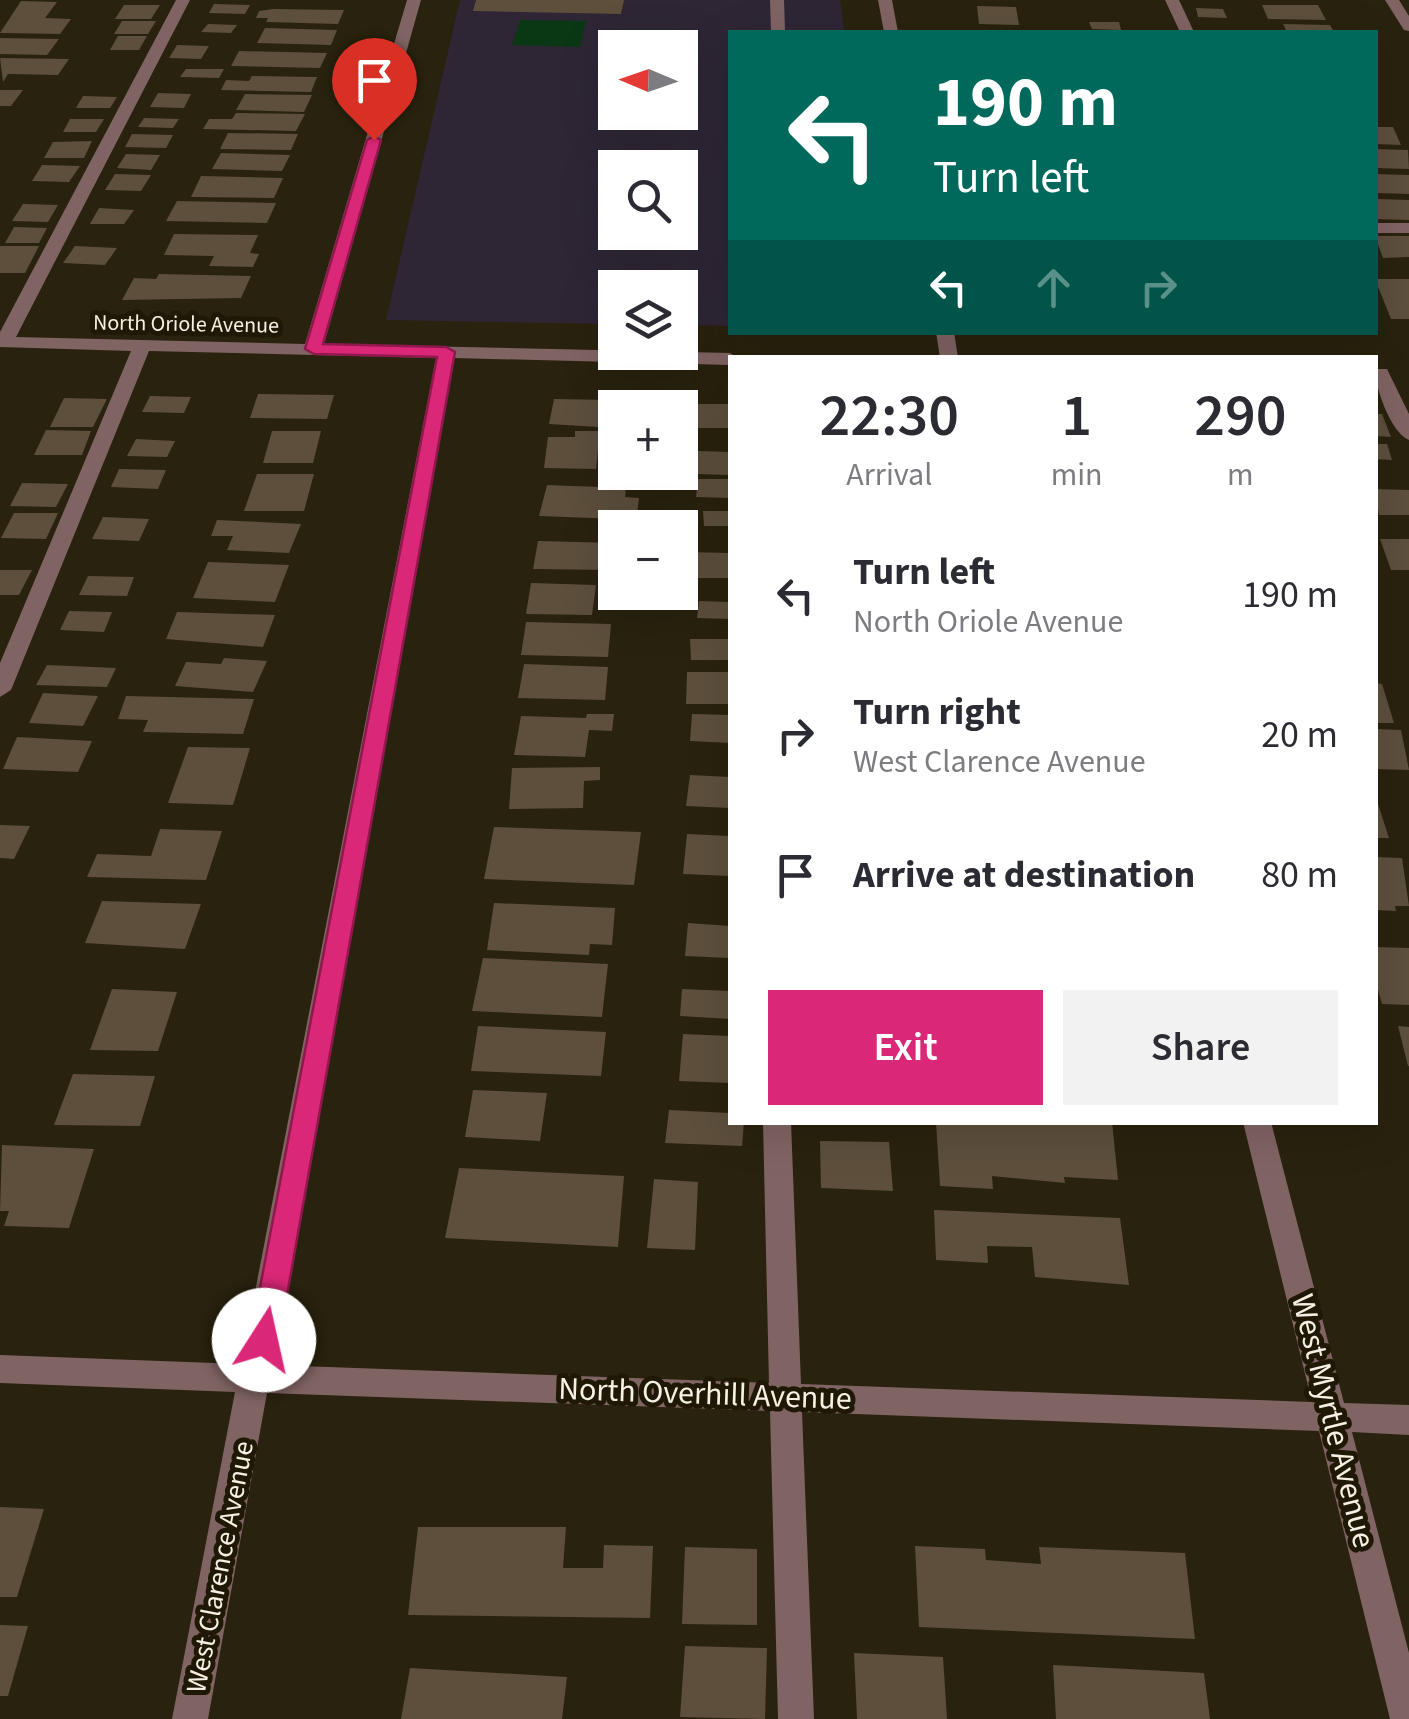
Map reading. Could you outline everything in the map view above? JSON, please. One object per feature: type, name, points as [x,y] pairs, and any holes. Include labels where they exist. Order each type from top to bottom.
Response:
[{"type":"street","points":[[2,342],[183,0]]},
{"type":"street","points":[[314,349],[414,0]]},
{"type":"street","points":[[777,0],[778,30]]},
{"type":"street","points":[[885,0],[891,30]]},
{"type":"street","points":[[1172,0],[1185,30]]},
{"type":"street","points":[[1392,0],[1409,27]]},
{"type":"street","points":[[1378,228],[1409,228]]},
{"type":"street","name":"North Oriole Avenue","points":[[2,342],[728,359]]},
{"type":"street","points":[[0,690],[142,346]]},
{"type":"street","name":"West Clarence Avenue","points":[[190,1719],[258,1378],[446,352]]},
{"type":"street","points":[[1409,374],[1378,373],[1409,434]]},
{"type":"street","points":[[778,1125],[796,1719]]},
{"type":"street","name":"West Myrtle Avenue","points":[[1258,1125],[1408,1719]]},
{"type":"street","name":"North Overhill Avenue","points":[[0,1369],[1409,1420]]},
{"type":"shaded area","points":[[460,0],[840,0],[844,30],[728,30],[728,326],[698,325],[698,270],[598,270],[598,324],[386,320]]},
{"type":"green space","points":[[520,20],[586,21],[580,47],[512,45]]},
{"type":"building","points":[[476,0],[624,0],[621,14],[473,11]]},
{"type":"building","points":[[21,1],[57,2],[45,18],[71,19],[60,34],[0,33]]},
{"type":"building","points":[[214,4],[250,5],[245,14],[209,13]]},
{"type":"building","points":[[124,5],[160,5],[151,19],[115,19]]},
{"type":"building","points":[[1262,5],[1318,5],[1326,20],[1268,19]]},
{"type":"building","points":[[977,6],[1016,7],[1019,25],[979,24]]},
{"type":"building","points":[[1196,8],[1223,9],[1227,18],[1198,17]]},
{"type":"building","points":[[344,10],[338,24],[266,22],[268,18],[256,18],[259,11]]},
{"type":"building","points":[[122,21],[156,21],[148,34],[114,34]]},
{"type":"building","points":[[1089,22],[1119,22],[1121,30],[1092,29]]},
{"type":"building","points":[[208,24],[237,25],[231,33],[201,32]]},
{"type":"building","points":[[1283,24],[1330,25],[1333,30],[1286,30]]},
{"type":"building","points":[[265,28],[337,30],[331,45],[257,43]]},
{"type":"building","points":[[118,36],[147,36],[139,50],[110,50]]},
{"type":"building","points":[[0,38],[59,39],[47,55],[0,54]]},
{"type":"building","points":[[177,45],[209,46],[201,59],[169,58]]},
{"type":"building","points":[[239,51],[327,53],[320,68],[231,66]]},
{"type":"building","points":[[0,58],[69,59],[58,75],[8,74],[3,82]]},
{"type":"building","points":[[186,69],[224,69],[219,78],[180,77]]},
{"type":"building","points":[[252,76],[317,77],[311,92],[221,90],[226,80],[249,81]]},
{"type":"building","points":[[0,90],[23,90],[11,106],[0,106]]},
{"type":"building","points":[[158,93],[191,94],[184,108],[150,107]]},
{"type":"building","points":[[245,94],[312,95],[304,112],[236,110]]},
{"type":"building","points":[[83,96],[117,97],[110,108],[76,108]]},
{"type":"building","points":[[236,113],[305,114],[296,131],[203,129],[209,119],[232,119]]},
{"type":"building","points":[[144,118],[179,119],[173,128],[138,127]]},
{"type":"building","points":[[70,119],[104,119],[96,132],[63,132]]},
{"type":"building","points":[[1378,127],[1393,127],[1401,145],[1378,144]]},
{"type":"building","points":[[228,133],[298,134],[291,150],[220,149]]},
{"type":"building","points":[[132,134],[173,135],[166,148],[125,147]]},
{"type":"building","points":[[92,141],[84,158],[44,158],[53,142]]},
{"type":"building","points":[[1378,149],[1408,150],[1409,169],[1378,168]]},
{"type":"building","points":[[221,153],[290,155],[282,171],[212,169]]},
{"type":"building","points":[[126,154],[160,155],[151,170],[117,168]]},
{"type":"building","points":[[42,165],[80,166],[69,182],[32,181]]},
{"type":"building","points":[[115,174],[151,175],[141,191],[105,190]]},
{"type":"building","points":[[1378,174],[1409,175],[1409,194],[1378,193]]},
{"type":"building","points":[[201,176],[283,178],[274,198],[191,197]]},
{"type":"building","points":[[1378,199],[1409,200],[1409,220],[1378,219]]},
{"type":"building","points":[[177,201],[276,203],[267,223],[166,221]]},
{"type":"building","points":[[23,204],[58,205],[48,222],[12,221]]},
{"type":"building","points":[[99,208],[134,210],[124,224],[90,224]]},
{"type":"building","points":[[14,227],[47,228],[39,243],[5,243]]},
{"type":"building","points":[[174,234],[258,235],[250,253],[259,254],[253,267],[209,266],[214,256],[164,255]]},
{"type":"building","points":[[1378,236],[1409,236],[1409,257],[1383,258]]},
{"type":"building","points":[[0,246],[39,246],[25,273],[0,273]]},
{"type":"building","points":[[75,246],[117,248],[105,265],[63,263]]},
{"type":"building","points":[[159,274],[251,276],[241,298],[122,300],[134,278],[156,279]]},
{"type":"building","points":[[1378,279],[1409,279],[1409,319],[1391,319]]},
{"type":"building","points":[[258,394],[334,395],[327,419],[250,418]]},
{"type":"building","points":[[150,396],[191,397],[184,413],[142,412]]},
{"type":"building","points":[[64,398],[107,399],[93,427],[50,427]]},
{"type":"building","points":[[554,399],[598,400],[598,427],[549,424]]},
{"type":"building","points":[[698,404],[728,404],[728,428],[698,428]]},
{"type":"building","points":[[1378,414],[1382,414],[1391,437],[1378,436]]},
{"type":"building","points":[[46,430],[91,431],[82,455],[34,455]]},
{"type":"building","points":[[272,431],[321,431],[313,463],[263,463]]},
{"type":"building","points":[[575,431],[598,431],[596,469],[544,468],[548,437],[575,437]]},
{"type":"building","points":[[136,439],[175,441],[167,457],[127,456]]},
{"type":"building","points":[[1378,444],[1387,444],[1392,460],[1378,459]]},
{"type":"building","points":[[698,451],[728,452],[728,475],[698,474]]},
{"type":"building","points":[[119,469],[166,470],[158,489],[111,487]]},
{"type":"building","points":[[257,474],[314,474],[304,511],[244,511]]},
{"type":"building","points":[[698,479],[728,479],[728,498],[696,497]]},
{"type":"building","points":[[22,483],[68,484],[56,507],[10,506]]},
{"type":"building","points":[[547,485],[626,490],[625,497],[639,498],[638,510],[598,510],[598,518],[539,516]]},
{"type":"building","points":[[1378,489],[1409,490],[1409,515],[1379,515]]},
{"type":"building","points":[[703,511],[728,511],[728,526],[704,526]]},
{"type":"building","points":[[14,513],[58,513],[46,539],[1,538]]},
{"type":"building","points":[[103,517],[149,519],[139,541],[92,539]]},
{"type":"building","points":[[217,520],[301,524],[289,553],[227,550],[233,536],[211,536]]},
{"type":"building","points":[[1380,539],[1409,539],[1409,570],[1391,570]]},
{"type":"building","points":[[538,541],[598,543],[598,570],[533,569]]},
{"type":"building","points":[[698,552],[728,553],[728,578],[698,578]]},
{"type":"building","points":[[208,562],[289,565],[275,602],[193,598]]},
{"type":"building","points":[[0,570],[32,570],[19,595],[0,595]]},
{"type":"building","points":[[88,576],[134,577],[127,596],[79,595]]},
{"type":"building","points":[[531,583],[596,585],[592,615],[526,614]]},
{"type":"building","points":[[699,601],[728,602],[728,619],[697,618]]},
{"type":"building","points":[[69,611],[112,612],[104,632],[60,630]]},
{"type":"building","points":[[177,612],[275,615],[263,647],[166,639]]},
{"type":"building","points":[[526,622],[611,624],[608,657],[521,655]]},
{"type":"building","points":[[690,639],[728,639],[728,660],[691,660]]},
{"type":"building","points":[[224,658],[267,661],[253,692],[175,686],[186,662],[221,664]]},
{"type":"building","points":[[524,664],[608,667],[605,700],[518,698]]},
{"type":"building","points":[[47,665],[116,668],[107,687],[36,685]]},
{"type":"building","points":[[687,672],[728,672],[728,704],[686,704]]},
{"type":"building","points":[[1378,683],[1382,684],[1394,723],[1378,723]]},
{"type":"building","points":[[43,693],[98,696],[83,726],[29,723]]},
{"type":"building","points":[[126,696],[254,699],[243,734],[143,732],[148,720],[118,719]]},
{"type":"building","points":[[587,714],[614,714],[612,731],[589,730],[585,757],[514,755],[521,716],[586,718]]},
{"type":"building","points":[[692,714],[728,715],[728,743],[690,741]]},
{"type":"building","points":[[1378,729],[1401,730],[1409,770],[1378,769]]},
{"type":"building","points":[[17,737],[92,741],[78,772],[3,769]]},
{"type":"building","points":[[188,747],[250,748],[233,805],[168,803]]},
{"type":"building","points":[[600,767],[600,780],[584,781],[583,808],[509,809],[512,768]]},
{"type":"building","points":[[690,775],[728,777],[728,808],[686,806]]},
{"type":"building","points":[[1378,804],[1389,838],[1378,838]]},
{"type":"building","points":[[0,825],[30,826],[14,859],[0,858]]},
{"type":"building","points":[[494,827],[641,832],[634,885],[484,879]]},
{"type":"building","points":[[160,829],[222,831],[206,880],[87,877],[97,854],[151,856]]},
{"type":"building","points":[[687,834],[728,836],[728,876],[683,874]]},
{"type":"building","points":[[1378,857],[1402,858],[1409,906],[1395,906],[1396,911],[1378,910]]},
{"type":"building","points":[[102,901],[201,904],[185,949],[85,943]]},
{"type":"building","points":[[494,903],[615,908],[612,945],[590,944],[589,955],[487,950]]},
{"type":"building","points":[[688,923],[728,926],[728,958],[685,956]]},
{"type":"building","points":[[1378,947],[1409,948],[1409,1005],[1382,1004]]},
{"type":"building","points":[[483,958],[608,964],[602,1017],[472,1011]]},
{"type":"building","points":[[112,989],[177,992],[158,1051],[90,1050]]},
{"type":"building","points":[[682,989],[728,991],[728,1019],[680,1016]]},
{"type":"building","points":[[478,1026],[606,1032],[601,1076],[471,1071]]},
{"type":"building","points":[[1398,1026],[1409,1027],[1409,1066],[1408,1066]]},
{"type":"building","points":[[683,1034],[728,1036],[728,1083],[679,1081]]},
{"type":"building","points":[[73,1074],[155,1076],[140,1126],[54,1125]]},
{"type":"building","points":[[473,1090],[547,1093],[540,1141],[465,1137]]},
{"type":"building","points":[[669,1110],[728,1113],[728,1125],[744,1125],[742,1146],[665,1143]]},
{"type":"building","points":[[936,1125],[1112,1125],[1118,1180],[1064,1177],[1065,1183],[992,1176],[993,1189],[940,1186]]},
{"type":"building","points":[[820,1141],[889,1142],[893,1191],[821,1188]]},
{"type":"building","points":[[2,1145],[94,1149],[69,1228],[4,1226],[9,1211],[0,1211]]},
{"type":"building","points":[[459,1168],[624,1176],[618,1247],[445,1238]]},
{"type":"building","points":[[654,1179],[698,1182],[695,1250],[647,1248]]},
{"type":"building","points":[[934,1210],[1120,1218],[1129,1285],[1035,1277],[1032,1247],[987,1246],[988,1263],[936,1260]]},
{"type":"building","points":[[0,1507],[44,1509],[17,1597],[0,1597]]},
{"type":"building","points":[[418,1527],[566,1527],[563,1568],[603,1568],[604,1545],[653,1546],[650,1618],[408,1615]]},
{"type":"building","points":[[915,1546],[985,1549],[986,1560],[1041,1564],[1039,1547],[1185,1553],[1195,1639],[919,1627]]},
{"type":"building","points":[[685,1547],[757,1549],[757,1625],[682,1624]]},
{"type":"building","points":[[0,1625],[28,1626],[8,1696],[0,1696]]},
{"type":"building","points":[[685,1646],[767,1648],[765,1719],[680,1717]]},
{"type":"building","points":[[854,1653],[943,1657],[947,1719],[857,1719]]},
{"type":"building","points":[[1053,1665],[1204,1673],[1210,1719],[1056,1719]]},
{"type":"building","points":[[410,1668],[567,1677],[562,1719],[401,1719]]},
{"type":"route","points":[[264,1340],[446,352],[314,349],[374,140]]}]
